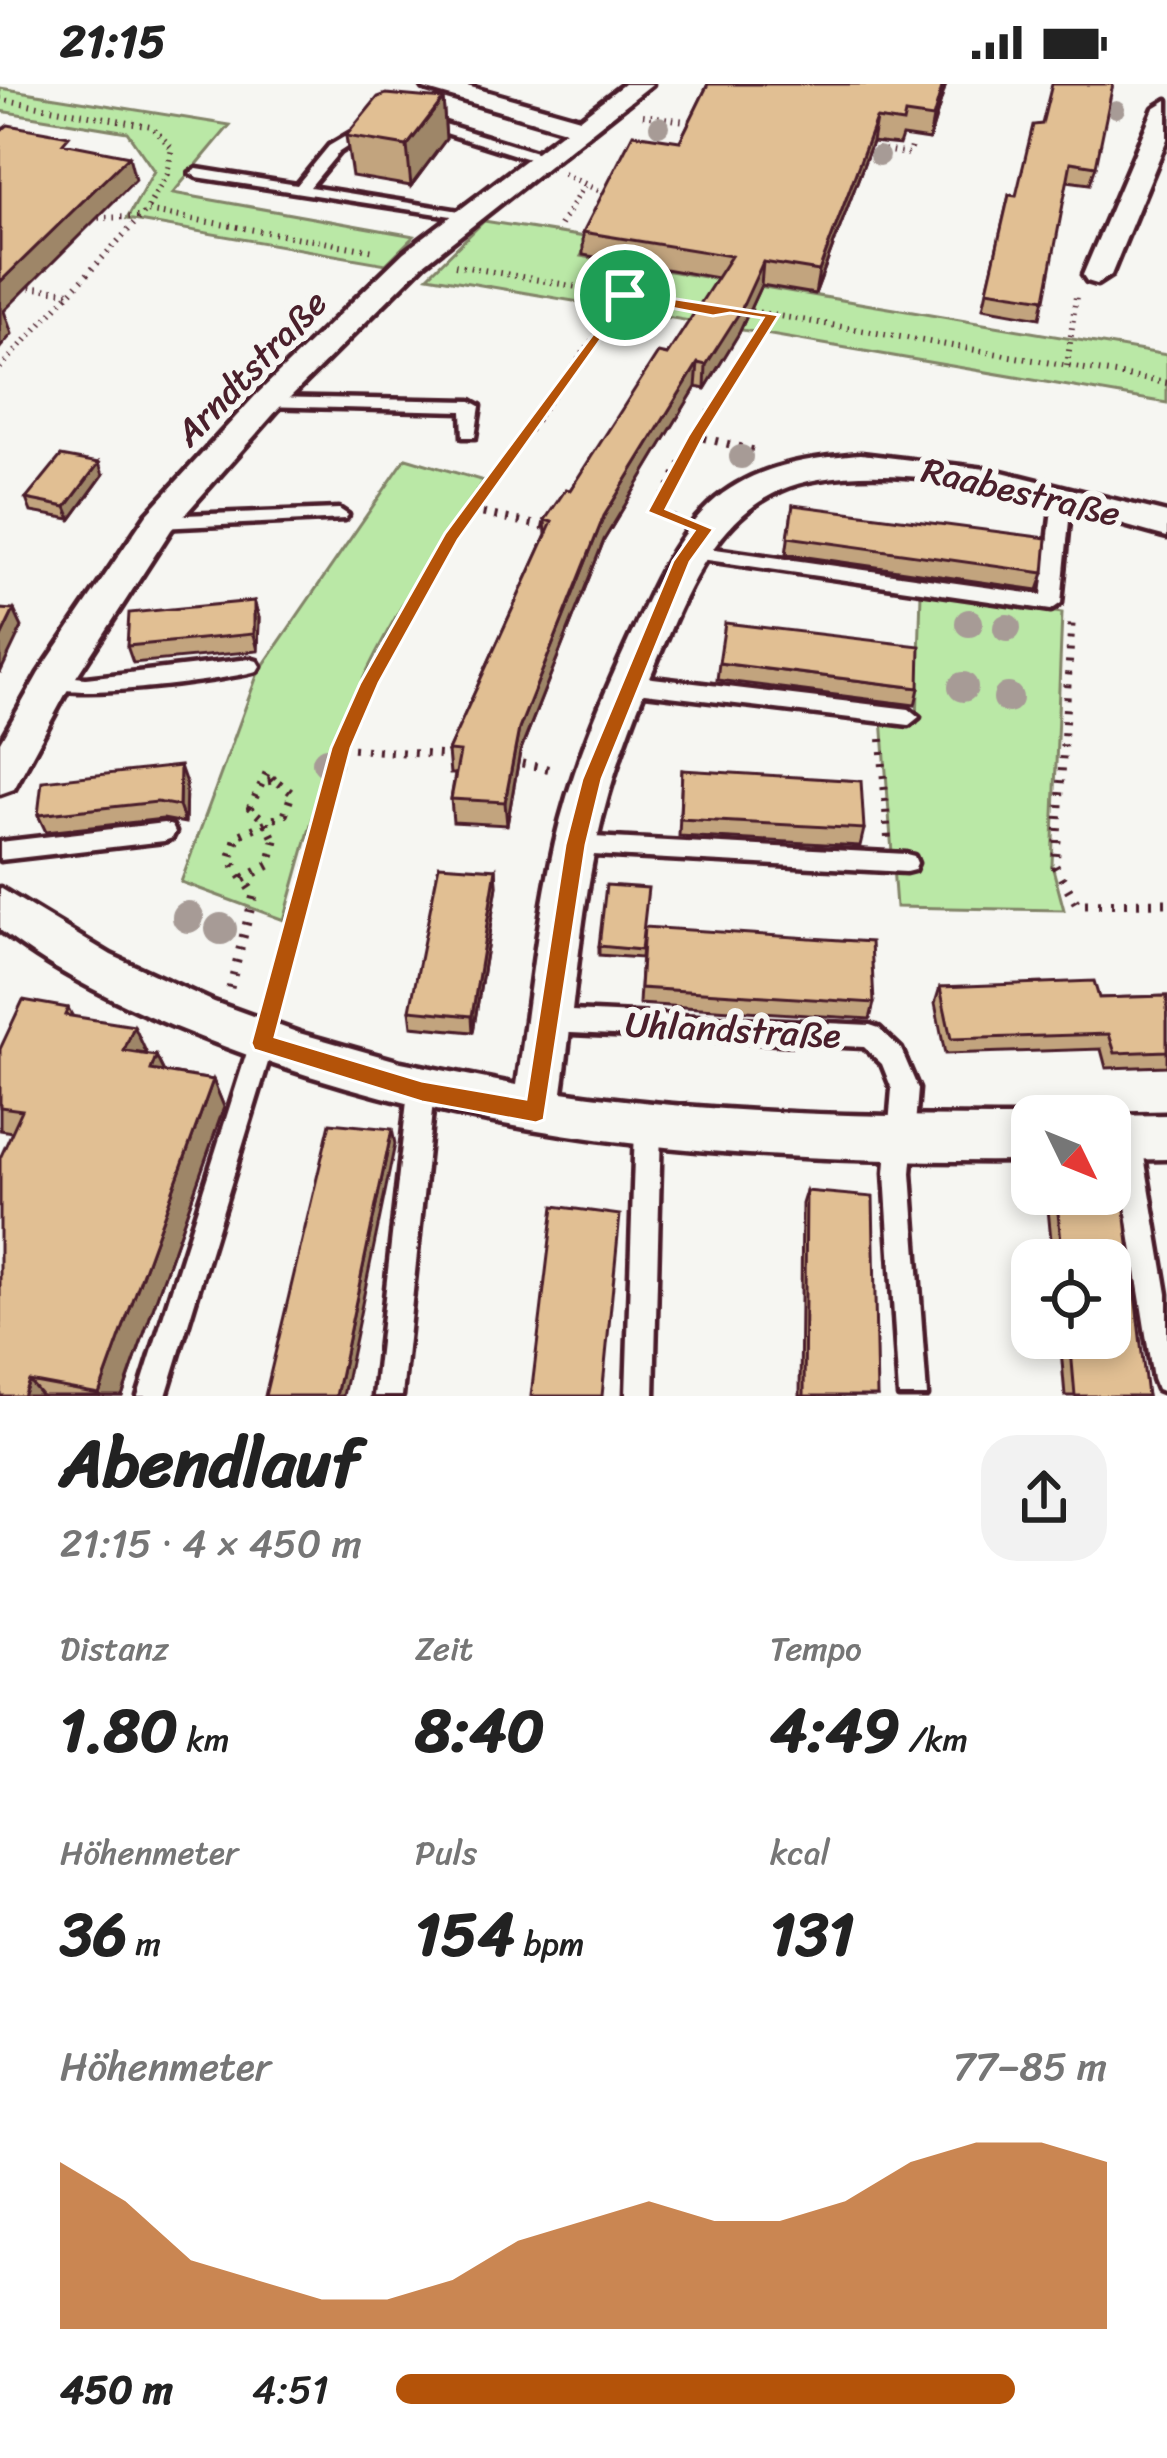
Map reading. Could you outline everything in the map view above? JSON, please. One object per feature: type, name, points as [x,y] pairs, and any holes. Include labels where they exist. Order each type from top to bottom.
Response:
[{"type":"street","points":[[433,84],[584,127]]},
{"type":"street","name":"Arndtstraße","points":[[0,778],[52,683],[159,522],[267,402],[414,258],[466,216],[551,166],[584,127],[640,84]]},
{"type":"street","points":[[1097,275],[1167,108]]},
{"type":"street","name":"Raabestraße","points":[[536,1112],[575,845],[592,779],[628,683],[696,540],[771,480],[820,467],[918,466],[1167,525]]},
{"type":"street","points":[[0,906],[31,931],[112,980],[262,1043],[422,1092],[648,1128],[900,1141],[1011,1139]]},
{"type":"lane","points":[[407,119],[444,124],[551,166]]},
{"type":"lane","points":[[299,191],[334,149],[354,133],[383,121]]},
{"type":"lane","points":[[197,173],[466,216]]},
{"type":"lane","points":[[267,402],[471,406],[469,433]]},
{"type":"lane","points":[[696,540],[1044,602],[1054,567],[1062,500]]},
{"type":"lane","points":[[159,522],[339,515]]},
{"type":"lane","points":[[52,683],[86,686],[250,667]]},
{"type":"lane","points":[[628,683],[909,717]]},
{"type":"lane","points":[[0,851],[164,832]]},
{"type":"lane","points":[[575,845],[898,863]]},
{"type":"lane","name":"Uhlandstraße","points":[[550,1021],[870,1036],[892,1057],[904,1089],[898,1174],[913,1396]]},
{"type":"lane","points":[[152,1396],[262,1043]]},
{"type":"lane","points":[[388,1396],[422,1092]]},
{"type":"lane","points":[[640,1396],[648,1128]]},
{"type":"lane","points":[[1135,1138],[1167,1378]]},
{"type":"path","points":[[642,115],[719,125]]},
{"type":"path","points":[[842,144],[909,154],[912,143]]},
{"type":"path","points":[[551,166],[618,199]]},
{"type":"path","points":[[560,225],[584,186]]},
{"type":"path","points":[[0,368],[144,214],[80,218]]},
{"type":"path","points":[[414,258],[713,311]]},
{"type":"path","points":[[0,282],[8,272]]},
{"type":"path","points":[[1067,366],[1077,288],[1097,275]]},
{"type":"path","points":[[0,282],[71,292]]},
{"type":"path","points":[[262,1043],[341,748],[413,598],[625,295]]},
{"type":"path","points":[[730,308],[1167,383]]},
{"type":"path","points":[[696,540],[656,512],[696,436],[772,315]]},
{"type":"path","points":[[696,436],[778,457]]},
{"type":"path","points":[[471,511],[563,531]]},
{"type":"path","points":[[1054,567],[1073,590],[1055,866],[1077,904],[1167,903]]},
{"type":"path","points":[[879,714],[898,863]]},
{"type":"path","points":[[341,748],[472,757]]},
{"type":"path","points":[[494,758],[592,779]]},
{"type":"path","points":[[218,1024],[250,924],[254,895],[230,860],[237,836],[265,821],[285,814],[292,793],[267,772],[250,808],[265,821],[276,842],[269,865],[244,880]]},
{"type":"path","points":[[263,782],[275,780]]},
{"type":"green space","points":[[0,88],[230,125],[173,193],[414,236],[386,264],[127,219],[154,171],[127,132],[0,111]]},
{"type":"green space","points":[[484,221],[591,238],[581,256],[1167,355],[1167,403],[428,276]]},
{"type":"green space","points":[[406,458],[484,481],[417,581],[359,687],[330,761],[284,920],[181,882],[258,673]]},
{"type":"green space","points":[[921,593],[1062,613],[1052,865],[1064,910],[896,907],[882,718],[917,723]]},
{"type":"building","points":[[708,84],[943,84],[933,118],[905,114],[903,123],[876,119],[819,271],[763,262],[741,310],[706,365],[698,363],[604,516],[519,729],[505,802],[451,799],[460,752],[448,751],[552,522],[545,520],[566,489],[570,490],[658,353],[667,355],[731,256],[583,232],[633,134],[680,141]]},
{"type":"building","points":[[1052,84],[1113,84],[1096,166],[1071,162],[1045,299],[987,290],[1009,195],[1016,196],[1033,125],[1042,124]]},
{"type":"building","points":[[378,97],[443,99],[407,146],[346,136]]},
{"type":"building","points":[[8,125],[69,136],[63,143],[129,156],[0,282],[0,131]]},
{"type":"building","points":[[61,456],[99,463],[66,507],[26,499]]},
{"type":"building","points":[[793,505],[1047,538],[1044,573],[788,537]]},
{"type":"building","points":[[254,601],[254,634],[127,646],[129,613]]},
{"type":"building","points":[[0,609],[14,610],[0,639]]},
{"type":"building","points":[[725,623],[920,646],[919,688],[719,663]]},
{"type":"building","points":[[180,766],[179,806],[157,802],[38,815],[42,781]]},
{"type":"building","points":[[682,770],[861,781],[864,829],[680,819]]},
{"type":"building","points":[[439,865],[496,869],[472,1016],[410,1010]]},
{"type":"building","points":[[606,885],[648,888],[641,950],[599,946]]},
{"type":"building","points":[[644,927],[871,942],[874,1003],[640,988]]},
{"type":"building","points":[[1094,981],[1099,998],[1167,996],[1167,1051],[1115,1053],[1109,1034],[951,1039],[940,987]]},
{"type":"building","points":[[23,1000],[68,1008],[65,1015],[134,1026],[124,1051],[156,1056],[151,1070],[213,1080],[99,1394],[29,1381],[23,1396],[0,1396],[0,1158],[22,1110],[0,1107],[0,1049]]},
{"type":"building","points":[[330,1123],[392,1129],[336,1396],[265,1396]]},
{"type":"building","points":[[806,1191],[873,1197],[877,1396],[804,1396]]},
{"type":"building","points":[[554,1206],[620,1215],[602,1396],[531,1396]]},
{"type":"building","points":[[1058,1215],[1126,1215],[1128,1239],[1061,1239]]},
{"type":"building","points":[[1131,1261],[1147,1396],[1075,1396],[1072,1359],[1131,1359]]},
{"type":"route","points":[[625,295],[713,311],[730,308],[772,315],[696,436],[656,512],[705,529],[682,561],[592,779],[575,845],[536,1112],[422,1092],[262,1043],[341,748],[370,683],[413,598],[451,538],[625,295]]}]
